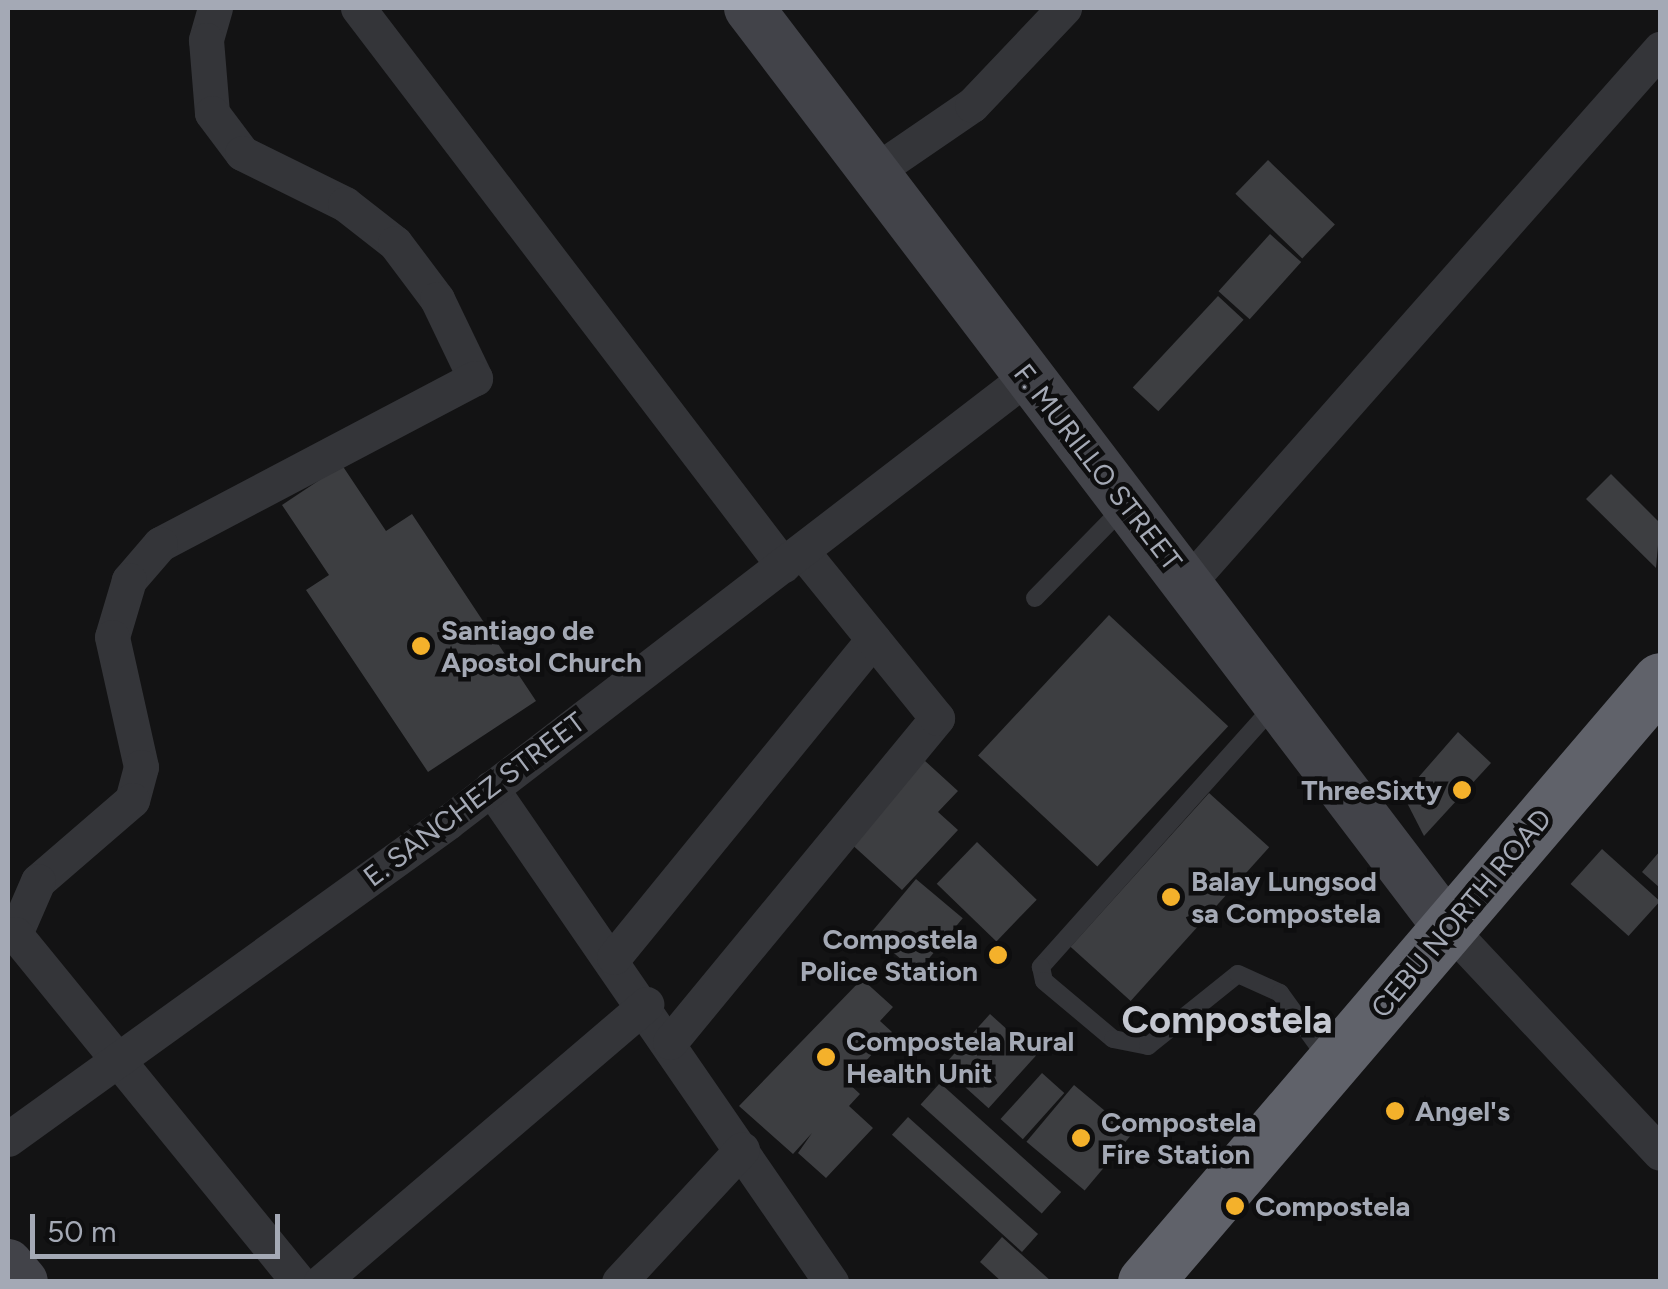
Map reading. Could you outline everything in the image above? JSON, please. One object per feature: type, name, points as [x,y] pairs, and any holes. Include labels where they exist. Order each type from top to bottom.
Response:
[{"type":"highway","name":"CEBU NORTH ROAD","points":[[1145,1282],[1660,680]]},
{"type":"street","points":[[214,8],[206,40],[212,113],[242,153],[345,204],[395,243],[437,298],[475,378],[160,544],[130,580],[112,636],[141,767],[132,800],[38,882],[15,934],[112,1064],[300,1282]]},
{"type":"street","points":[[358,8],[792,558],[873,639],[937,718],[670,1042]]},
{"type":"street","name":"F. MURILLO STREET","points":[[750,8],[1124,507],[1188,584],[1274,706],[1448,926]]},
{"type":"street","points":[[874,172],[972,105],[1064,8]]},
{"type":"street","points":[[1188,584],[1660,50]]},
{"type":"street","name":"E. SANCHEZ STREET","points":[[8,1139],[492,788],[1028,376]]},
{"type":"street","points":[[614,957],[873,639]]},
{"type":"street","points":[[492,788],[614,957],[830,1282]]},
{"type":"street","points":[[1448,926],[1660,1152]]},
{"type":"street","points":[[322,1282],[646,1004]]},
{"type":"street","points":[[620,1282],[742,1149]]},
{"type":"street","points":[[8,1264],[23,1282]]},
{"type":"lane","points":[[1035,598],[1124,507]]},
{"type":"lane","points":[[1274,706],[1041,967],[1044,981],[1113,1039],[1148,1046],[1238,974],[1280,993],[1333,1066]]},
{"type":"building","points":[[1268,160],[1335,225],[1302,258],[1235,194]]},
{"type":"building","points":[[1270,234],[1301,262],[1250,319],[1218,291]]},
{"type":"building","points":[[1218,296],[1244,320],[1158,411],[1133,387]]},
{"type":"building","name":"Santiago de Apostol Church","points":[[342,465],[386,531],[412,514],[536,701],[428,772],[306,590],[329,575],[282,505]]},
{"type":"building","points":[[1611,474],[1660,523],[1656,568],[1586,499]]},
{"type":"building","points":[[1109,615],[1228,726],[1097,867],[978,755]]},
{"type":"building","points":[[1458,732],[1491,763],[1424,836],[1403,795]]},
{"type":"building","points":[[924,760],[958,791],[938,812],[958,830],[902,890],[848,841]]},
{"type":"building","name":"Balay Lungsod sa Compostela","points":[[1209,793],[1269,847],[1131,1001],[1070,947]]},
{"type":"building","points":[[977,842],[1037,900],[996,941],[937,884]]},
{"type":"building","points":[[1602,849],[1660,901],[1629,936],[1571,884]]},
{"type":"building","points":[[1660,851],[1660,888],[1642,872]]},
{"type":"building","points":[[916,879],[963,918],[917,973],[870,933]]},
{"type":"building","name":"Compostela Rural Health Unit","points":[[862,979],[893,1007],[880,1021],[892,1032],[847,1082],[860,1094],[849,1106],[873,1128],[826,1178],[798,1153],[812,1133],[793,1154],[739,1106]]},
{"type":"building","points":[[990,1014],[1036,1055],[989,1108],[942,1067]]},
{"type":"building","points":[[1042,1073],[1064,1093],[1023,1139],[1001,1119]]},
{"type":"building","points":[[940,1083],[1061,1192],[1042,1214],[921,1105]]},
{"type":"building","points":[[1074,1085],[1132,1134],[1085,1191],[1026,1142]]},
{"type":"building","points":[[908,1117],[1038,1234],[1022,1252],[892,1135]]},
{"type":"building","points":[[1002,1237],[1052,1282],[1002,1282],[980,1262]]},
{"type":"place","name":"Santiago de Apostol Church","points":[[421,646]]},
{"type":"place","name":"ThreeSixty","points":[[1462,790]]},
{"type":"place","name":"Balay Lungsod sa Compostela","points":[[1171,897]]},
{"type":"place","name":"Compostela Police Station","points":[[998,955]]},
{"type":"place","name":"Compostela Rural Health Unit","points":[[826,1057]]},
{"type":"place","name":"Angel's","points":[[1395,1111]]},
{"type":"place","name":"Compostela Fire Station","points":[[1081,1138]]},
{"type":"place","name":"Compostela","points":[[1235,1206]]},
{"type":"district","name":"Compostela","points":[[1227,1021]]}]
